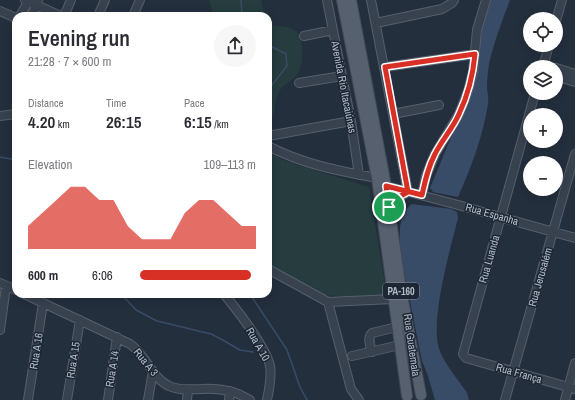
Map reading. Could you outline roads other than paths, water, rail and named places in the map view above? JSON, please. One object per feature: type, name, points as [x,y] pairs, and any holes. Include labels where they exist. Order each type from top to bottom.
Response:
[{"type":"main road","name":"PA-160","points":[[342,0],[377,178]]},
{"type":"main road","name":"PA-160","points":[[351,0],[386,186]]},
{"type":"main road","name":"Rua Guatemala","points":[[377,178],[424,398]]},
{"type":"main road","name":"Rua Guatemala","points":[[386,186],[392,252],[393,299],[400,345],[405,398]]},
{"type":"main road","name":"PA-160","points":[[405,398],[412,394],[424,398]]},
{"type":"street","points":[[66,12],[71,0]]},
{"type":"street","points":[[100,12],[105,0]]},
{"type":"street","points":[[135,12],[140,0]]},
{"type":"street","name":"Avenida Rio Itacaiúnas","points":[[327,0],[351,121],[359,175]]},
{"type":"street","points":[[371,0],[408,192],[395,199],[389,207]]},
{"type":"street","points":[[376,23],[442,10],[454,0]]},
{"type":"street","points":[[422,195],[426,176],[435,154],[452,127],[464,103],[473,72],[477,30],[486,0]]},
{"type":"street","points":[[559,12],[562,0]]},
{"type":"street","points":[[23,12],[31,1]]},
{"type":"street","points":[[31,1],[32,12]]},
{"type":"street","points":[[31,1],[53,12]]},
{"type":"street","points":[[0,11],[12,16]]},
{"type":"street","points":[[304,36],[333,30]]},
{"type":"street","points":[[385,67],[475,54]]},
{"type":"street","points":[[563,70],[575,74]]},
{"type":"street","points":[[299,84],[342,76]]},
{"type":"street","points":[[563,78],[575,82]]},
{"type":"street","name":"Rua Luanda","points":[[463,356],[533,100]]},
{"type":"street","points":[[393,114],[440,105]]},
{"type":"street","points":[[0,116],[12,114]]},
{"type":"street","points":[[272,135],[351,121]]},
{"type":"street","points":[[272,148],[304,161],[377,178]]},
{"type":"street","name":"Rua Jerusalém","points":[[505,400],[575,154]]},
{"type":"street","name":"Rua Espanha","points":[[386,186],[575,238]]},
{"type":"street","points":[[272,271],[328,302],[393,299]]},
{"type":"street","points":[[0,330],[3,285]]},
{"type":"street","name":"Rua A 3","points":[[32,298],[137,349],[161,381],[169,386],[188,390],[211,389],[230,391],[250,400]]},
{"type":"street","name":"Rua A 10","points":[[227,298],[266,353],[271,372],[267,400]]},
{"type":"street","points":[[328,302],[351,389],[359,400]]},
{"type":"street","name":"Rua A 16","points":[[28,400],[43,303]]},
{"type":"street","name":"Rua A 15","points":[[67,400],[80,320]]},
{"type":"street","points":[[372,352],[369,335],[397,327]]},
{"type":"street","name":"Rua A 14","points":[[108,400],[117,338]]},
{"type":"street","points":[[352,356],[400,345]]},
{"type":"street","name":"Rua França","points":[[463,356],[572,388]]},
{"type":"street","points":[[565,400],[572,388],[575,363]]},
{"type":"street","points":[[148,400],[153,371]]},
{"type":"street","points":[[187,400],[188,390]]},
{"type":"street","points":[[228,400],[230,391]]},
{"type":"water","points":[[491,0],[510,0],[489,64],[487,83],[488,104],[480,140],[458,197],[433,192],[430,188],[452,135],[463,115],[472,88],[483,26]]},
{"type":"water","points":[[412,204],[451,209],[457,212],[458,218],[442,284],[437,320],[437,336],[439,349],[442,355],[467,393],[469,400],[435,400],[422,361],[400,251],[400,225],[404,213]]},
{"type":"waterway","points":[[241,0],[242,12]]},
{"type":"waterway","points":[[272,47],[286,54],[287,66],[272,85]]},
{"type":"waterway","points":[[0,157],[12,159]]},
{"type":"waterway","points":[[125,298],[136,310],[157,321],[211,334],[240,350],[253,352]]},
{"type":"waterway","points":[[253,298],[287,350],[300,387],[307,400]]}]
